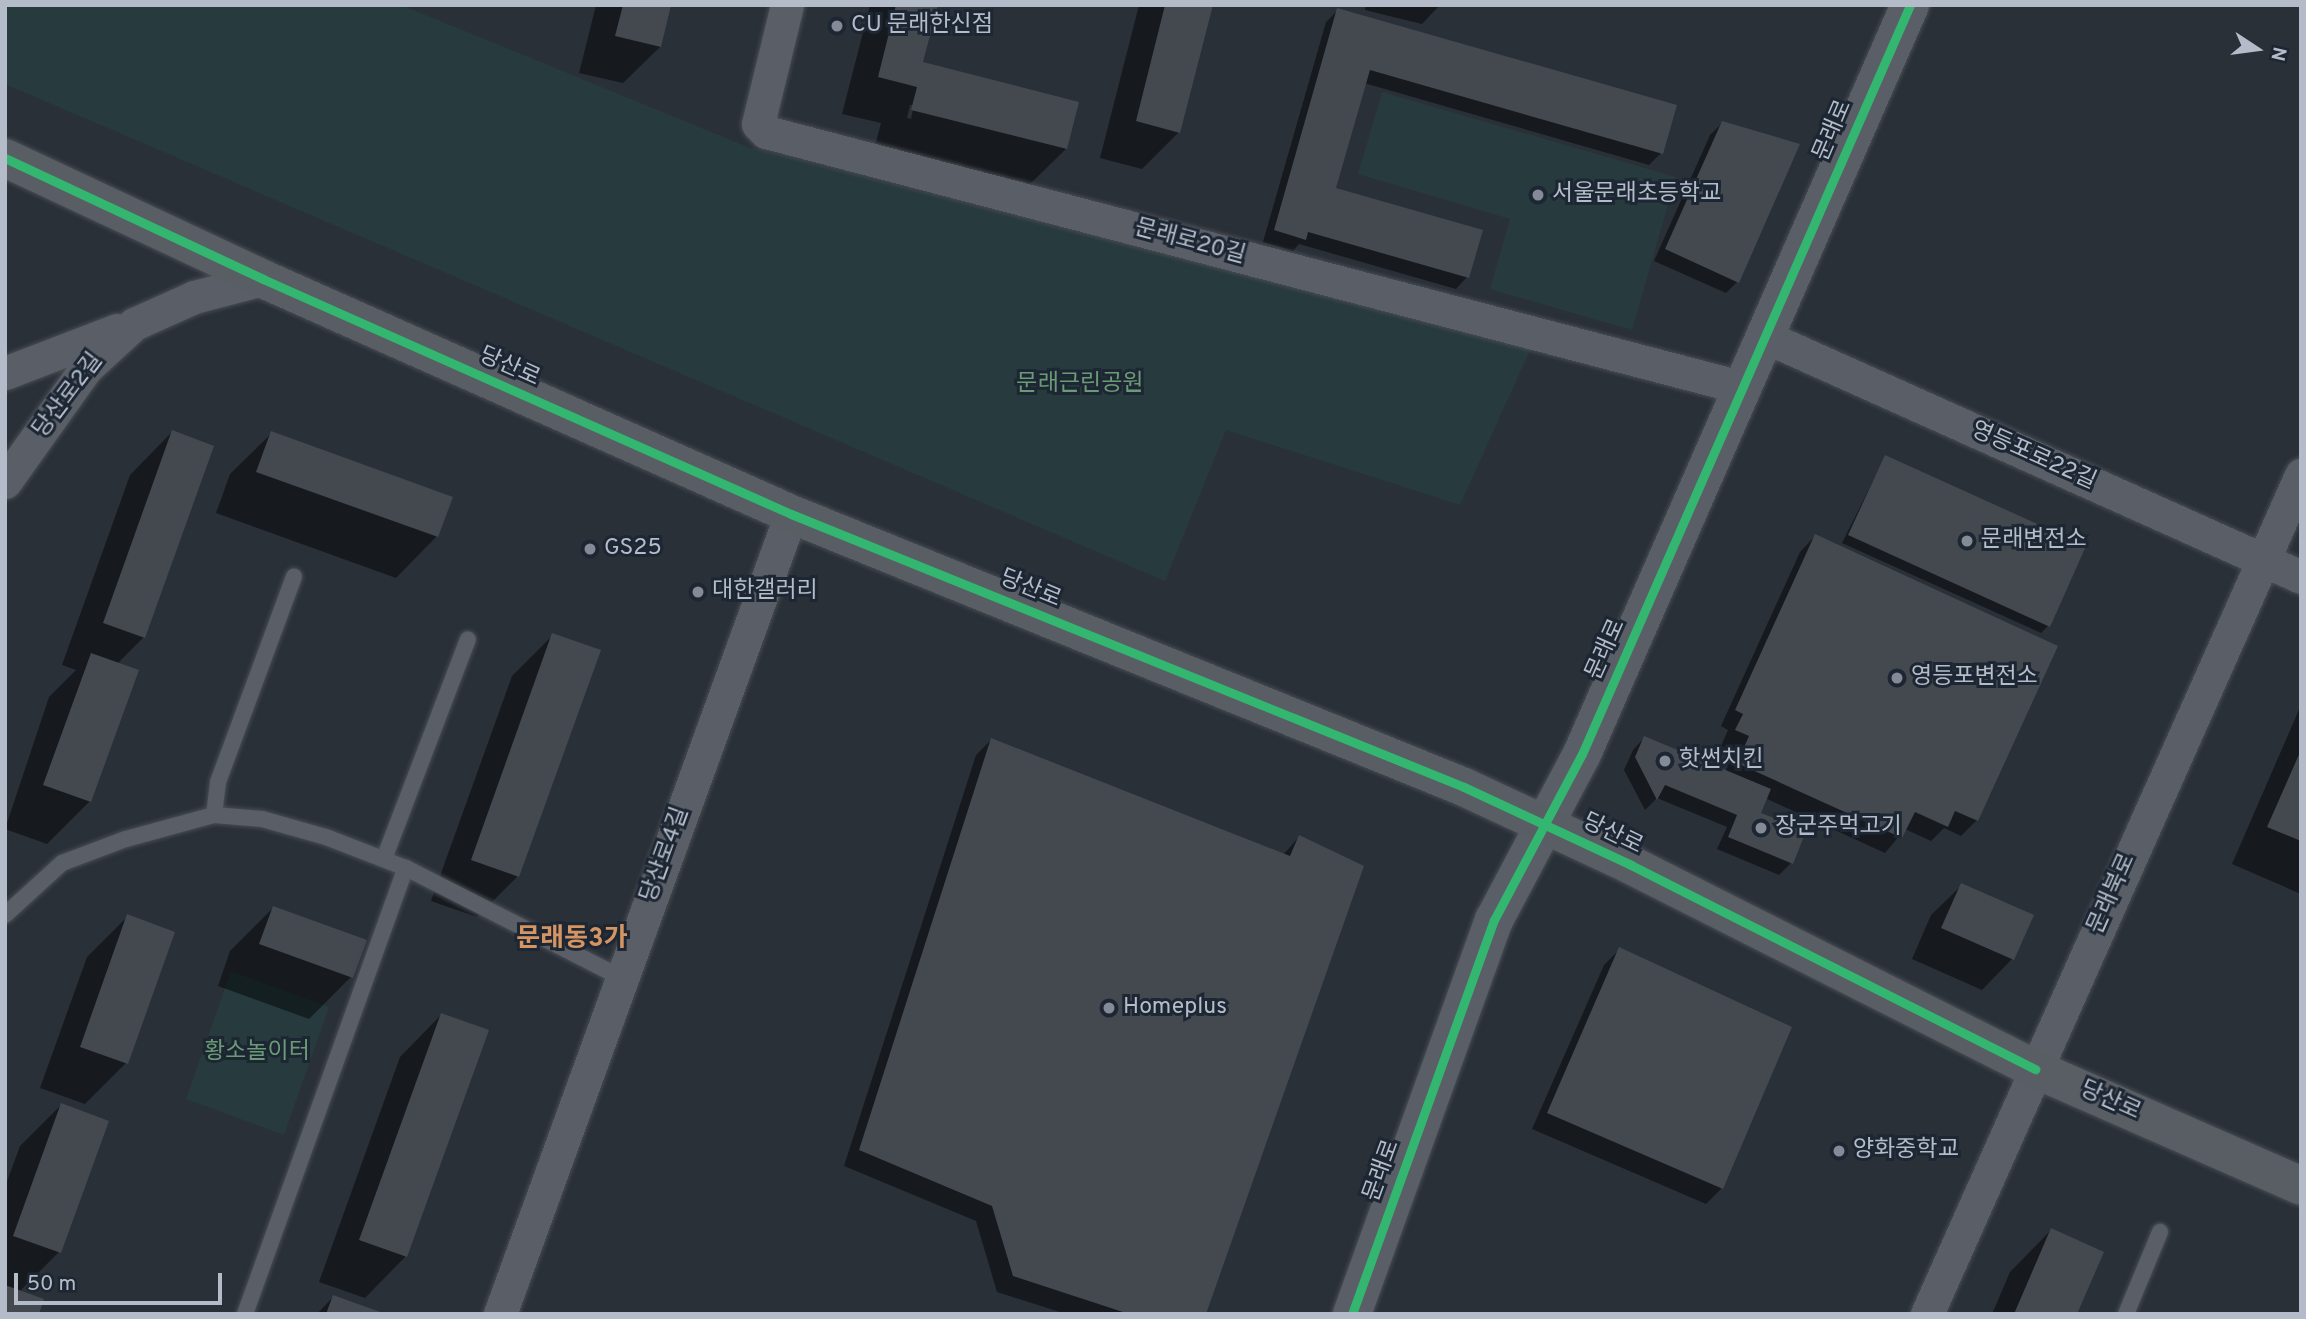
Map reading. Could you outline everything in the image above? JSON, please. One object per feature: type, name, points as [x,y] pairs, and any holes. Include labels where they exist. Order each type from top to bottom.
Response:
[{"type":"main road","name":"당산로","points":[[5,158],[263,279],[791,514],[1278,710],[1546,825],[2035,1069],[2301,1186]]},
{"type":"street","name":"문래로20길","points":[[787,5],[758,124],[766,132],[1744,388]]},
{"type":"street","name":"문래로","points":[[1352,1314],[1494,920],[1582,754],[1910,5]]},
{"type":"street","name":"당산로2길","points":[[5,482],[86,368],[134,324],[194,297],[263,279]]},
{"type":"street","points":[[5,373],[134,324]]},
{"type":"street","name":"영등포로22길","points":[[1766,338],[2301,577]]},
{"type":"street","name":"문래북로","points":[[1927,1314],[2301,475]]},
{"type":"street","name":"당산로4길","points":[[499,1314],[791,514]]},
{"type":"lane","points":[[214,815],[218,782],[294,577]]},
{"type":"lane","points":[[384,859],[468,639]]},
{"type":"lane","points":[[5,915],[62,863],[126,839],[214,815],[262,819],[407,868],[622,978]]},
{"type":"lane","points":[[245,1314],[407,868]]},
{"type":"lane","points":[[2126,1314],[2160,1232]]},
{"type":"green space","name":"문래근린공원","points":[[5,5],[401,5],[748,147],[1531,348],[1460,505],[1226,430],[1165,581],[5,84]]},
{"type":"green space","points":[[1382,92],[1676,177],[1632,330],[1490,289],[1510,219],[1358,174]]},
{"type":"green space","name":"황소놀이터","points":[[231,971],[329,1007],[284,1135],[186,1099]]},
{"type":"building","points":[[623,5],[671,5],[661,47],[615,36]]},
{"type":"building","points":[[896,5],[938,5],[923,62],[1079,102],[1067,149],[911,110],[917,87],[878,77]]},
{"type":"building","points":[[1165,5],[1213,5],[1180,133],[1136,121]]},
{"type":"building","points":[[1337,8],[1677,105],[1663,154],[1370,70],[1336,188],[1483,230],[1469,278],[1308,232],[1306,240],[1274,230]]},
{"type":"building","points":[[1722,121],[1800,144],[1739,283],[1665,249]]},
{"type":"building","points":[[172,430],[214,446],[145,638],[103,623]]},
{"type":"building","points":[[271,431],[453,497],[438,537],[256,472]]},
{"type":"building","name":"문래변전소","points":[[1885,455],[2086,546],[2050,627],[1848,535]]},
{"type":"building","name":"영등포변전소","points":[[1815,534],[2058,646],[1978,821],[1955,811],[1948,827],[1915,812],[1902,838],[1737,763],[1749,736],[1735,730],[1743,714],[1735,710]]},
{"type":"building","points":[[552,633],[601,650],[519,877],[471,860]]},
{"type":"building","points":[[91,653],[139,670],[91,802],[43,785]]},
{"type":"building","points":[[1644,736],[1771,789],[1761,813],[1806,831],[1793,864],[1728,837],[1737,815],[1665,785],[1657,800],[1635,757]]},
{"type":"building","name":"Homeplus","points":[[991,738],[1290,856],[1299,835],[1364,866],[1206,1314],[1129,1314],[1013,1276],[992,1206],[859,1150]]},
{"type":"building","points":[[2301,750],[2301,841],[2267,827]]},
{"type":"building","points":[[1961,883],[2034,915],[2014,960],[1941,928]]},
{"type":"building","points":[[273,906],[367,940],[353,978],[259,944]]},
{"type":"building","points":[[127,914],[175,932],[128,1064],[80,1047]]},
{"type":"building","points":[[1619,947],[1792,1027],[1723,1189],[1547,1113]]},
{"type":"building","points":[[441,1013],[489,1030],[407,1257],[359,1240]]},
{"type":"building","points":[[61,1103],[109,1121],[61,1253],[13,1236]]},
{"type":"building","points":[[2051,1228],[2104,1252],[2077,1314],[2014,1314]]},
{"type":"building","points":[[5,1285],[44,1299],[39,1314],[5,1314]]},
{"type":"building","points":[[333,1295],[383,1313],[383,1314],[326,1314]]},
{"type":"cycle path","points":[[1352,1314],[1494,920],[1582,754],[1910,5]]},
{"type":"cycle path","points":[[5,158],[263,279],[791,514],[1464,787],[1631,865],[2035,1069]]},
{"type":"place","name":"CU 문래한신점","points":[[837,26]]},
{"type":"place","name":"서울문래초등학교","points":[[1538,195]]},
{"type":"place","name":"문래변전소","points":[[1967,541]]},
{"type":"place","name":"GS25","points":[[590,549]]},
{"type":"place","name":"대한갤러리","points":[[698,592]]},
{"type":"place","name":"영등포변전소","points":[[1897,678]]},
{"type":"place","name":"핫썬치킨","points":[[1665,761]]},
{"type":"place","name":"장군주먹고기","points":[[1761,828]]},
{"type":"place","name":"Homeplus","points":[[1109,1008]]},
{"type":"place","name":"양화중학교","points":[[1839,1151]]},
{"type":"district","name":"문래동3가","points":[[572,940]]}]
